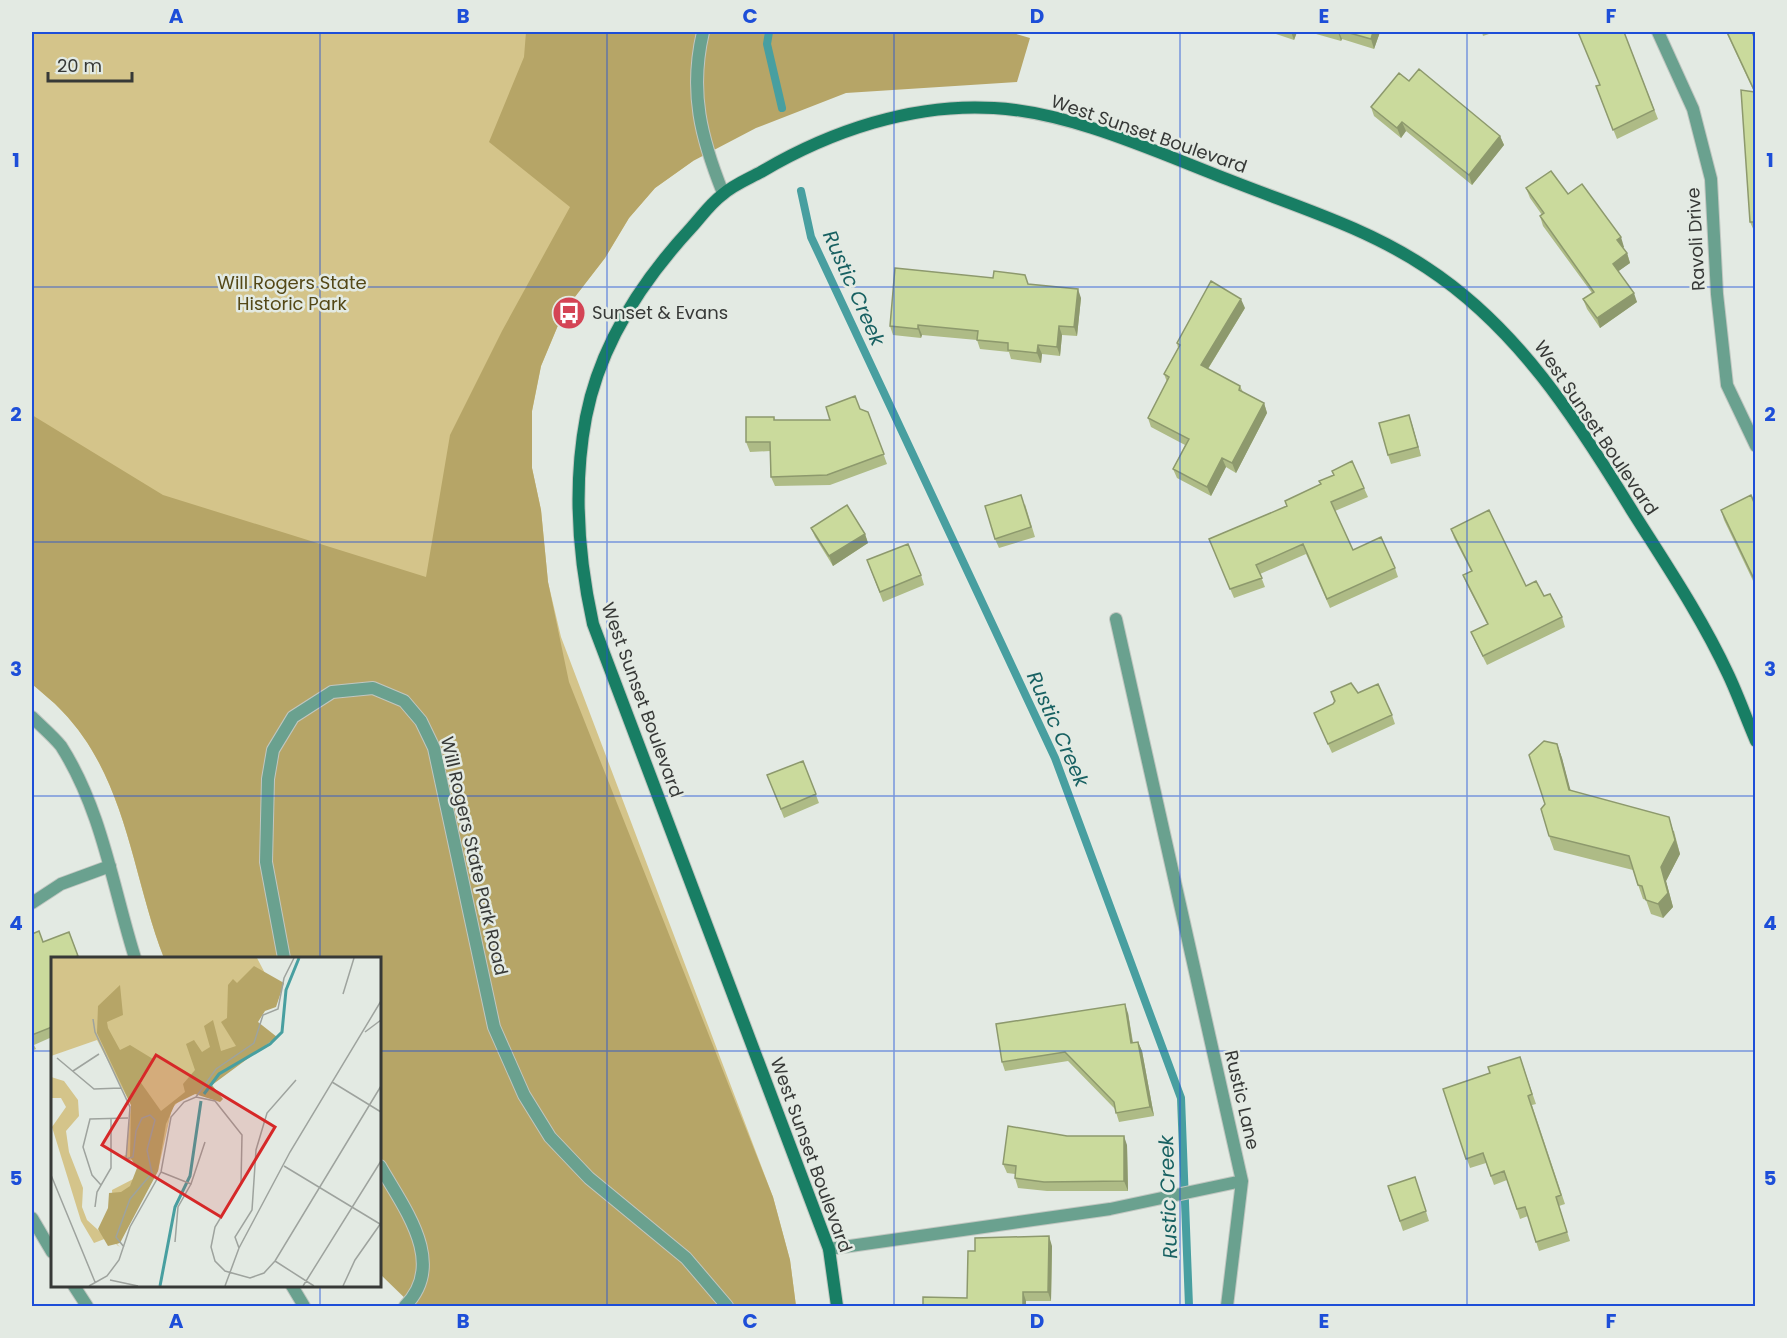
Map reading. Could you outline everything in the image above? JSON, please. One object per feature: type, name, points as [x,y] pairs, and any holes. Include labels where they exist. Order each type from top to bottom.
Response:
[{"type":"main road","name":"West Sunset Boulevard","points":[[837,1306],[829,1249],[592,624],[582,574],[578,505],[580,462],[587,413],[600,370],[622,319],[648,278],[723,194],[822,139],[862,127],[908,115],[958,108],[1028,111],[1150,150],[1335,220],[1426,267],[1473,303],[1518,345],[1602,461],[1687,598],[1727,672],[1755,741]]},
{"type":"street","points":[[703,32],[696,102],[707,153],[723,194]]},
{"type":"street","name":"Ravoli Drive","points":[[1659,32],[1693,109],[1711,179],[1717,294],[1727,385],[1755,446]]},
{"type":"street","name":"Rustic Lane","points":[[1116,619],[1242,1180],[1227,1306]]},
{"type":"street","name":"Will Rogers State Park Road","points":[[284,957],[266,862],[268,779],[273,750],[293,717],[332,692],[373,688],[404,701],[421,721],[434,748],[494,1027],[524,1095],[550,1137],[589,1178],[686,1258],[727,1306]]},
{"type":"street","points":[[32,717],[60,745],[86,795],[110,866],[135,957]]},
{"type":"street","points":[[32,903],[61,884],[110,866]]},
{"type":"street","points":[[381,1168],[417,1232],[425,1267],[414,1298],[405,1306]]},
{"type":"street","points":[[829,1249],[1110,1209],[1242,1180]]},
{"type":"street","points":[[32,1218],[51,1250]]},
{"type":"street","points":[[75,1287],[87,1306]]},
{"type":"street","points":[[293,1287],[304,1306]]},
{"type":"green space","name":"Will Rogers State Historic Park","points":[[32,32],[691,32],[693,161],[655,188],[629,218],[605,258],[564,311],[541,366],[532,411],[532,468],[541,510],[548,582],[561,637],[773,1197],[790,1260],[796,1306],[381,1094],[381,957],[164,957],[125,829],[101,766],[84,737],[62,711],[32,684]]},
{"type":"shaded area","name":"Will Rogers State Historic Park","points":[[526,32],[1009,32],[1030,38],[1017,82],[846,93],[756,128],[693,161],[655,188],[629,218],[605,258],[564,311],[541,366],[532,411],[532,468],[541,510],[548,582],[569,682],[773,1197],[790,1260],[796,1306],[413,1306],[381,1275],[381,957],[164,957],[125,829],[101,766],[84,737],[62,711],[32,684],[32,415],[163,495],[426,577],[450,435],[502,331],[570,207],[489,142],[524,57]]},
{"type":"building","points":[[1346,32],[1373,32],[1371,39]]},
{"type":"building","points":[[1578,32],[1624,32],[1654,110],[1613,130],[1596,86],[1600,85]]},
{"type":"building","points":[[1727,32],[1752,32],[1755,40],[1755,92]]},
{"type":"building","points":[[1419,69],[1500,136],[1469,175],[1402,122],[1397,128],[1371,107],[1399,73],[1409,81]]},
{"type":"building","points":[[1741,90],[1755,92],[1755,222],[1750,222]]},
{"type":"building","points":[[1551,171],[1568,194],[1582,184],[1621,237],[1617,240],[1627,253],[1613,264],[1634,293],[1597,318],[1583,299],[1594,292],[1540,216],[1544,213],[1526,188]]},
{"type":"building","points":[[895,268],[993,278],[994,271],[1025,275],[1028,284],[1078,289],[1074,327],[1059,326],[1057,347],[1038,345],[1037,353],[1008,350],[1008,343],[977,340],[978,331],[918,325],[918,329],[890,326]]},
{"type":"building","points":[[1211,281],[1241,299],[1201,365],[1240,386],[1239,390],[1264,403],[1232,463],[1222,458],[1207,487],[1173,469],[1189,439],[1148,418],[1169,377],[1164,374],[1180,345],[1177,343]]},
{"type":"building","points":[[855,396],[860,409],[868,412],[884,454],[827,475],[771,477],[770,442],[746,442],[746,417],[774,417],[774,420],[830,420],[826,407]]},
{"type":"building","points":[[1409,415],[1418,447],[1388,455],[1379,423]]},
{"type":"building","points":[[1352,461],[1364,488],[1331,502],[1353,550],[1381,537],[1395,568],[1327,599],[1303,544],[1256,565],[1262,578],[1230,589],[1209,539],[1287,506],[1285,501],[1321,484],[1319,481],[1334,475],[1332,471]]},
{"type":"building","points":[[1021,495],[1031,527],[995,539],[985,506]]},
{"type":"building","points":[[1751,495],[1755,505],[1755,581],[1721,510]]},
{"type":"building","points":[[847,505],[865,534],[829,556],[811,528]]},
{"type":"building","points":[[1489,510],[1526,586],[1536,581],[1544,596],[1550,594],[1562,617],[1483,656],[1471,632],[1488,624],[1463,575],[1472,571],[1451,529]]},
{"type":"building","points":[[908,544],[921,575],[880,592],[867,560]]},
{"type":"building","points":[[1351,683],[1358,693],[1378,684],[1392,715],[1328,744],[1314,713],[1333,704],[1335,701],[1331,692]]},
{"type":"building","points":[[1544,741],[1557,744],[1569,790],[1669,817],[1675,840],[1661,867],[1668,893],[1658,904],[1646,900],[1642,886],[1638,885],[1629,856],[1549,836],[1541,809],[1545,804],[1529,755]]},
{"type":"building","points":[[803,761],[816,794],[781,809],[767,775]]},
{"type":"building","points":[[39,931],[43,942],[69,932],[78,956],[51,957],[51,1027],[32,1035],[32,934]]},
{"type":"building","points":[[1125,1004],[1131,1043],[1138,1042],[1150,1107],[1116,1113],[1114,1102],[1065,1052],[1002,1062],[996,1024]]},
{"type":"building","points":[[1520,1057],[1532,1094],[1528,1096],[1561,1195],[1556,1197],[1567,1232],[1536,1242],[1525,1207],[1517,1209],[1504,1171],[1491,1176],[1483,1153],[1466,1159],[1443,1089],[1490,1073],[1488,1067]]},
{"type":"building","points":[[1008,1126],[1067,1136],[1124,1136],[1124,1181],[1044,1182],[1015,1178],[1016,1166],[1003,1164]]},
{"type":"building","points":[[1415,1177],[1426,1211],[1400,1221],[1388,1186]]},
{"type":"building","points":[[1049,1236],[1048,1292],[1023,1292],[1023,1306],[923,1306],[923,1297],[967,1298],[968,1251],[975,1251],[975,1238]]},
{"type":"waterway","name":"Rustic Creek","points":[[769,32],[767,44],[782,108]]},
{"type":"waterway","name":"Rustic Creek","points":[[801,191],[811,237],[1055,758],[1181,1098],[1189,1306]]},
{"type":"place","name":"Sunset & Evans","points":[[569,313]]}]
